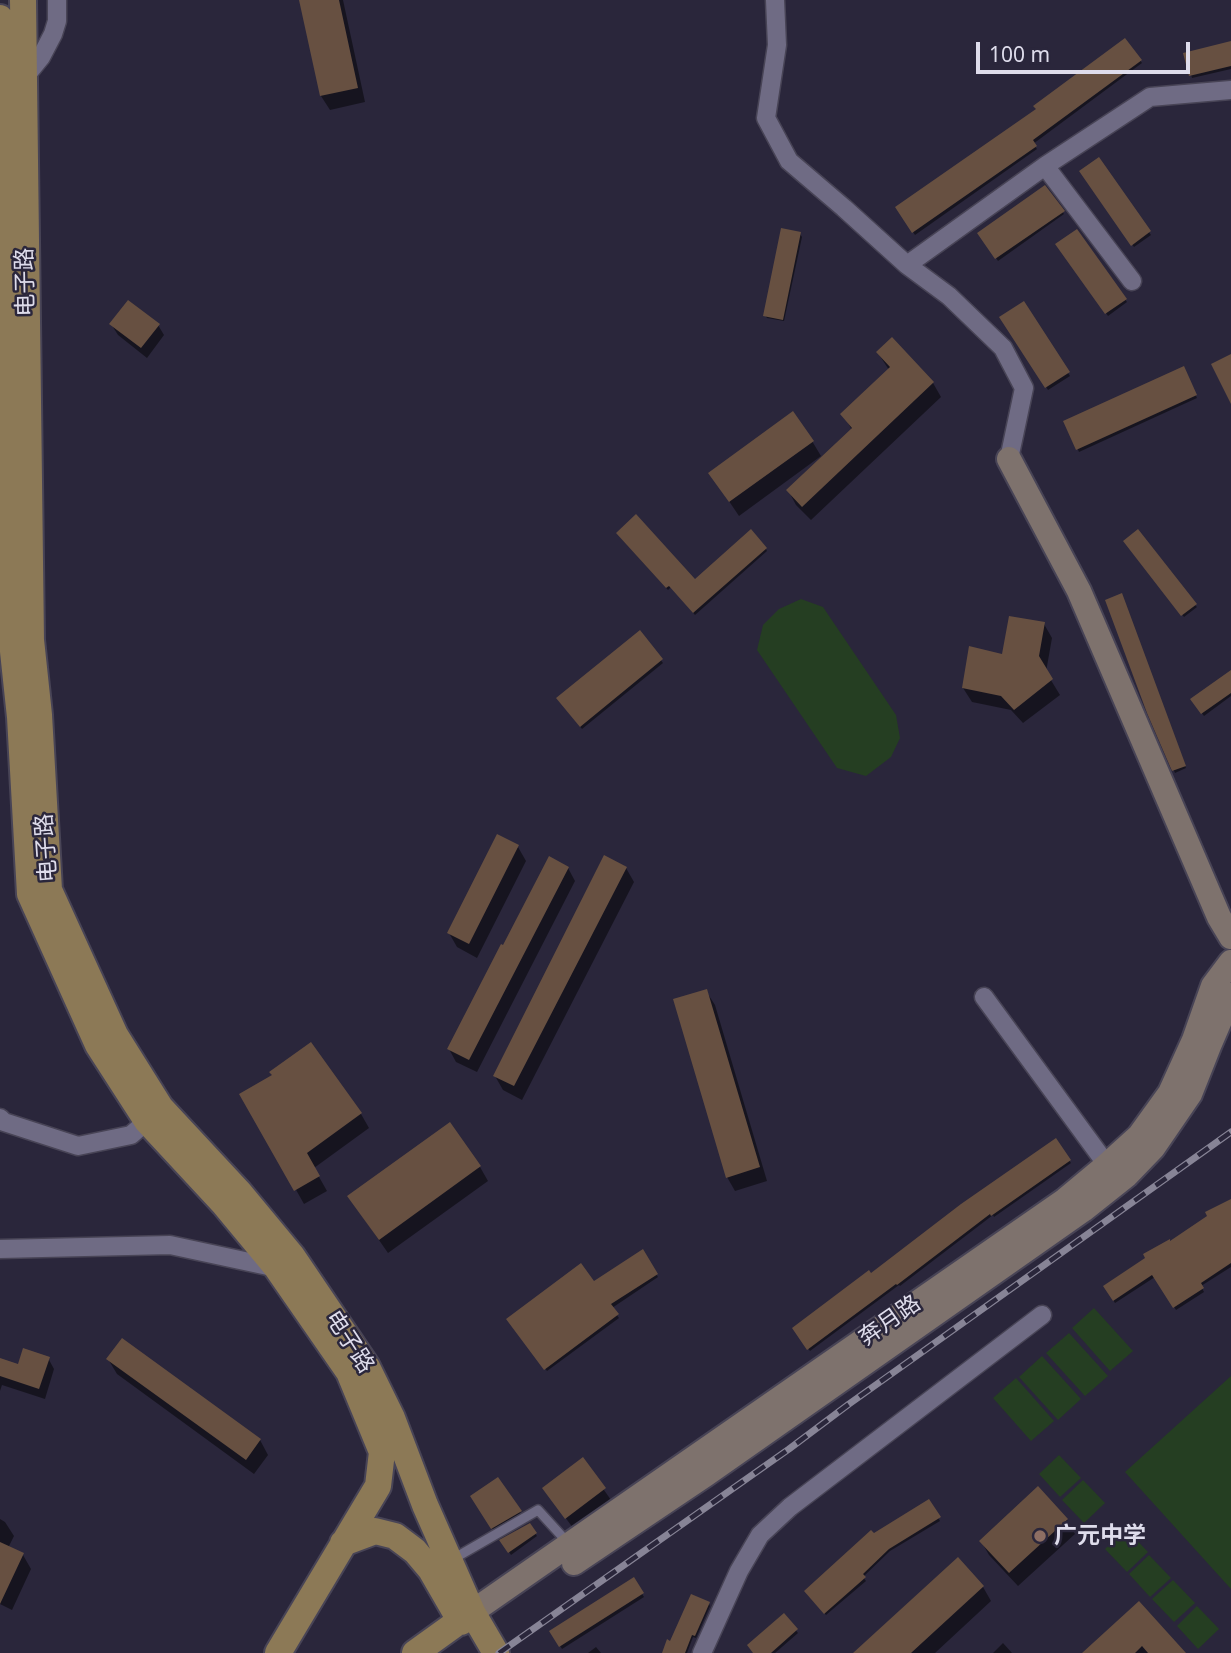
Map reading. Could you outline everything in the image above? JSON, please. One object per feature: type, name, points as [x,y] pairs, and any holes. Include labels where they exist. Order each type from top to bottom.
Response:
[{"type":"main road","name":"电子路","points":[[23,0],[24,78],[11,638],[39,715],[48,890],[115,1035],[160,1107],[239,1192],[292,1256],[367,1367],[392,1418],[425,1505],[440,1566]]},
{"type":"main road","name":"电子路","points":[[0,19],[4,426],[11,638],[20,717],[30,894],[98,1045],[147,1121],[224,1204],[277,1268],[349,1371],[382,1452],[378,1486],[278,1653]]},
{"type":"main road","points":[[343,1543],[374,1531],[395,1536],[440,1566],[471,1620],[496,1653]]},
{"type":"main road","points":[[425,1645],[440,1617],[440,1566]]},
{"type":"main road","points":[[425,1645],[471,1620]]},
{"type":"main road","points":[[471,1620],[481,1653]]},
{"type":"street","points":[[24,78],[41,57],[52,34],[57,21],[57,0]]},
{"type":"street","points":[[775,0],[777,45],[766,118],[789,161],[907,265],[949,296],[1003,348],[1024,388],[1009,459],[1079,591],[1227,926]]},
{"type":"street","points":[[907,265],[1045,166],[1150,97],[1231,90]]},
{"type":"street","points":[[1045,166],[1132,281]]},
{"type":"street","name":"奔月路","points":[[471,1620],[570,1545],[1065,1200],[1107,1165],[1139,1136],[1170,1093],[1194,1040],[1213,986],[1231,962]]},
{"type":"street","points":[[471,1620],[740,1451],[1083,1210],[1127,1175],[1153,1148],[1190,1094],[1231,995]]},
{"type":"street","points":[[984,997],[1107,1165]]},
{"type":"street","points":[[0,1118],[4,1122],[78,1146],[131,1135],[147,1121]]},
{"type":"street","points":[[0,1249],[170,1245],[277,1268]]},
{"type":"street","points":[[702,1653],[760,1535],[790,1507],[1042,1315]]},
{"type":"lane","points":[[440,1566],[538,1510],[570,1545]]},
{"type":"green space","points":[[801,599],[823,607],[896,715],[900,738],[891,757],[866,776],[837,768],[757,650],[763,625],[779,609]]},
{"type":"green space","points":[[1094,1308],[1133,1351],[1110,1371],[1072,1328]]},
{"type":"green space","points":[[1069,1333],[1108,1376],[1085,1396],[1046,1353]]},
{"type":"green space","points":[[1042,1356],[1081,1399],[1058,1420],[1019,1377]]},
{"type":"green space","points":[[1231,1376],[1231,1589],[1125,1472]]},
{"type":"green space","points":[[1016,1378],[1054,1421],[1031,1441],[993,1398]]},
{"type":"green space","points":[[1059,1455],[1081,1478],[1060,1497],[1039,1474]]},
{"type":"green space","points":[[1083,1480],[1105,1503],[1084,1523],[1062,1500]]},
{"type":"green space","points":[[1126,1529],[1148,1552],[1127,1572],[1105,1549]]},
{"type":"green space","points":[[1149,1555],[1171,1578],[1150,1597],[1129,1574]]},
{"type":"green space","points":[[1173,1580],[1195,1603],[1174,1622],[1152,1599]]},
{"type":"green space","points":[[1197,1606],[1219,1629],[1198,1649],[1177,1626]]},
{"type":"building","points":[[299,0],[339,0],[358,88],[320,96]]},
{"type":"building","points":[[1125,38],[1142,60],[1033,140],[1037,146],[912,233],[895,207],[1036,109],[1033,106]]},
{"type":"building","points":[[1231,41],[1231,66],[1189,76],[1183,53]]},
{"type":"building","points":[[1099,157],[1151,231],[1131,246],[1079,171]]},
{"type":"building","points":[[1045,185],[1065,211],[995,259],[977,233]]},
{"type":"building","points":[[781,228],[801,232],[783,320],[763,316]]},
{"type":"building","points":[[1077,229],[1127,299],[1105,314],[1055,244]]},
{"type":"building","points":[[128,300],[160,324],[141,348],[109,324]]},
{"type":"building","points":[[1024,301],[1070,372],[1045,388],[999,317]]},
{"type":"building","points":[[892,337],[934,382],[802,507],[786,490],[852,428],[840,414],[890,367],[876,352]]},
{"type":"building","points":[[1231,354],[1231,404],[1211,364]]},
{"type":"building","points":[[1184,366],[1197,395],[1076,450],[1063,421]]},
{"type":"building","points":[[793,411],[814,441],[729,502],[708,473]]},
{"type":"building","points":[[636,514],[695,579],[751,529],[767,548],[693,613],[669,586],[666,588],[616,533]]},
{"type":"building","points":[[1138,529],[1197,604],[1181,616],[1123,541]]},
{"type":"building","points":[[1122,593],[1186,766],[1172,771],[1147,713],[1105,600]]},
{"type":"building","points":[[1009,616],[1045,622],[1039,656],[1053,679],[1014,710],[1001,696],[962,688],[969,646],[1002,654]]},
{"type":"building","points":[[640,630],[663,659],[580,727],[556,698]]},
{"type":"building","points":[[1231,670],[1231,693],[1201,714],[1190,699]]},
{"type":"building","points":[[497,834],[519,845],[469,944],[447,933]]},
{"type":"building","points":[[604,855],[627,867],[514,1086],[493,1076]]},
{"type":"building","points":[[549,856],[569,867],[469,1060],[447,1049]]},
{"type":"building","points":[[707,989],[760,1167],[726,1178],[673,999]]},
{"type":"building","points":[[311,1042],[362,1113],[307,1153],[320,1176],[294,1191],[239,1094],[272,1075],[269,1072]]},
{"type":"building","points":[[450,1122],[481,1166],[379,1240],[347,1196]]},
{"type":"building","points":[[1056,1138],[1071,1160],[991,1216],[990,1214],[807,1350],[792,1328]]},
{"type":"building","points":[[1231,1199],[1231,1263],[1201,1283],[1204,1288],[1173,1308],[1152,1275],[1113,1301],[1103,1286],[1145,1258],[1143,1254],[1170,1241],[1207,1216],[1205,1212]]},
{"type":"building","points":[[643,1249],[658,1274],[611,1304],[619,1314],[544,1370],[506,1319],[581,1263],[594,1281]]},
{"type":"building","points":[[122,1338],[261,1439],[246,1460],[106,1359]]},
{"type":"building","points":[[23,1348],[50,1357],[39,1389],[0,1376],[0,1358],[18,1364]]},
{"type":"building","points":[[583,1457],[606,1488],[565,1519],[542,1488]]},
{"type":"building","points":[[498,1477],[522,1511],[491,1529],[470,1496]]},
{"type":"building","points":[[1038,1486],[1068,1519],[1009,1573],[979,1541]]},
{"type":"building","points":[[929,1499],[941,1517],[889,1549],[863,1574],[866,1577],[824,1614],[804,1591],[871,1530],[874,1533]]},
{"type":"building","points":[[530,1523],[537,1533],[508,1553],[499,1540]]},
{"type":"building","points":[[0,1542],[24,1553],[0,1604]]},
{"type":"building","points":[[958,1557],[984,1586],[911,1653],[853,1653]]},
{"type":"building","points":[[634,1577],[644,1593],[559,1647],[549,1631]]},
{"type":"building","points":[[691,1594],[710,1602],[695,1636],[692,1635],[685,1653],[662,1653],[667,1639],[670,1641]]},
{"type":"building","points":[[1139,1601],[1186,1653],[1148,1653],[1142,1646],[1135,1653],[1082,1653]]},
{"type":"building","points":[[784,1613],[798,1629],[771,1653],[753,1653],[747,1645]]},
{"type":"railway","points":[[499,1653],[1231,1132]]},
{"type":"place","name":"广元中学","points":[[1040,1536]]}]
